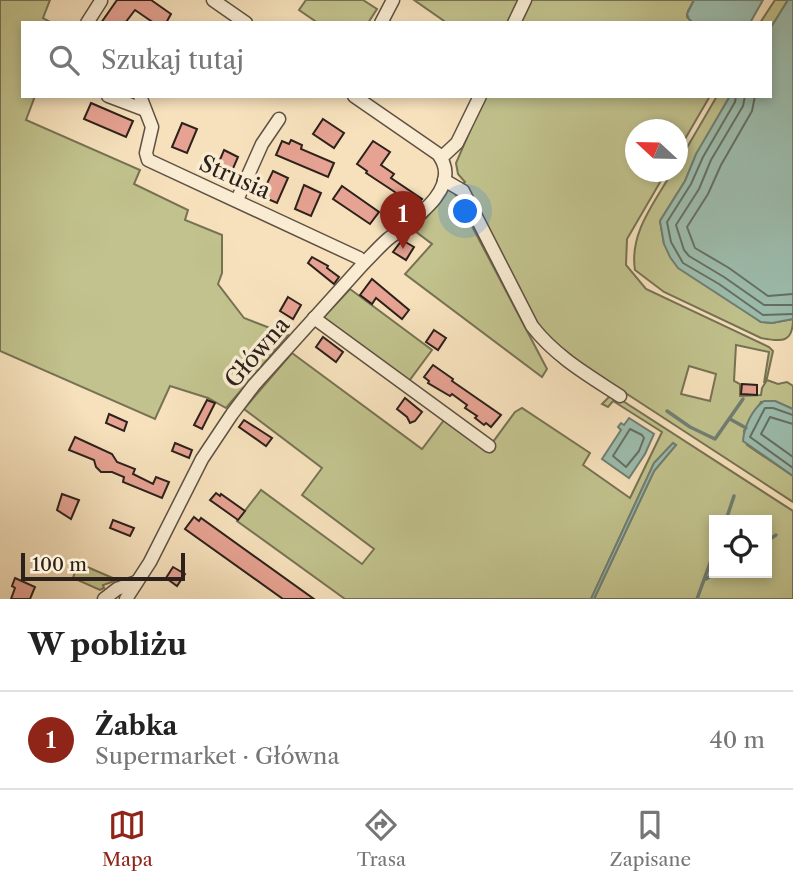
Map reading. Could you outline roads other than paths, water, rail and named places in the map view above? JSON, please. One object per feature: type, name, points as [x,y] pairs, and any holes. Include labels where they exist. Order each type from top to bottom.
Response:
[{"type":"street","points":[[213,0],[228,18]]},
{"type":"street","points":[[382,21],[393,0]]},
{"type":"street","points":[[515,21],[525,0]]},
{"type":"street","points":[[89,21],[101,1]]},
{"type":"street","points":[[113,98],[145,110]]},
{"type":"street","name":"Strusia","points":[[141,98],[152,127],[146,153],[148,160],[364,262]]},
{"type":"street","points":[[357,98],[442,158],[444,180],[463,191],[532,326],[561,357],[620,396]]},
{"type":"street","points":[[442,158],[457,144],[479,98]]},
{"type":"street","points":[[237,200],[262,144],[279,119]]},
{"type":"street","name":"Główna","points":[[135,599],[140,582],[193,474],[244,397],[364,262],[428,209],[444,180]]},
{"type":"street","points":[[314,318],[489,446]]},
{"type":"street","points":[[103,599],[122,587],[140,582]]},
{"type":"street","name":"Główna","points":[[126,599],[132,588],[140,582]]},
{"type":"water","points":[[694,0],[763,0],[751,21],[691,21],[687,14]]},
{"type":"water","points":[[788,0],[793,0],[793,319],[772,323],[761,322],[678,268],[664,244],[660,221],[684,182],[688,182],[688,174],[696,154],[729,98],[772,98],[772,26]]},
{"type":"water","points":[[764,401],[775,401],[793,409],[793,476],[743,441],[749,419]]},
{"type":"water","points":[[629,418],[654,434],[629,478],[602,459],[621,430],[618,427],[621,423],[624,425]]},
{"type":"water","points":[[673,443],[676,445],[654,471],[594,599],[591,599],[654,463]]},
{"type":"waterway","points":[[667,411],[690,427],[715,439],[743,399]]},
{"type":"waterway","points":[[730,419],[746,428]]},
{"type":"waterway","points":[[728,515],[734,496]]},
{"type":"waterway","points":[[772,538],[776,535]]},
{"type":"waterway","points":[[697,599],[709,566]]},
{"type":"place","name":"Żabka","points":[[403,249]]}]
